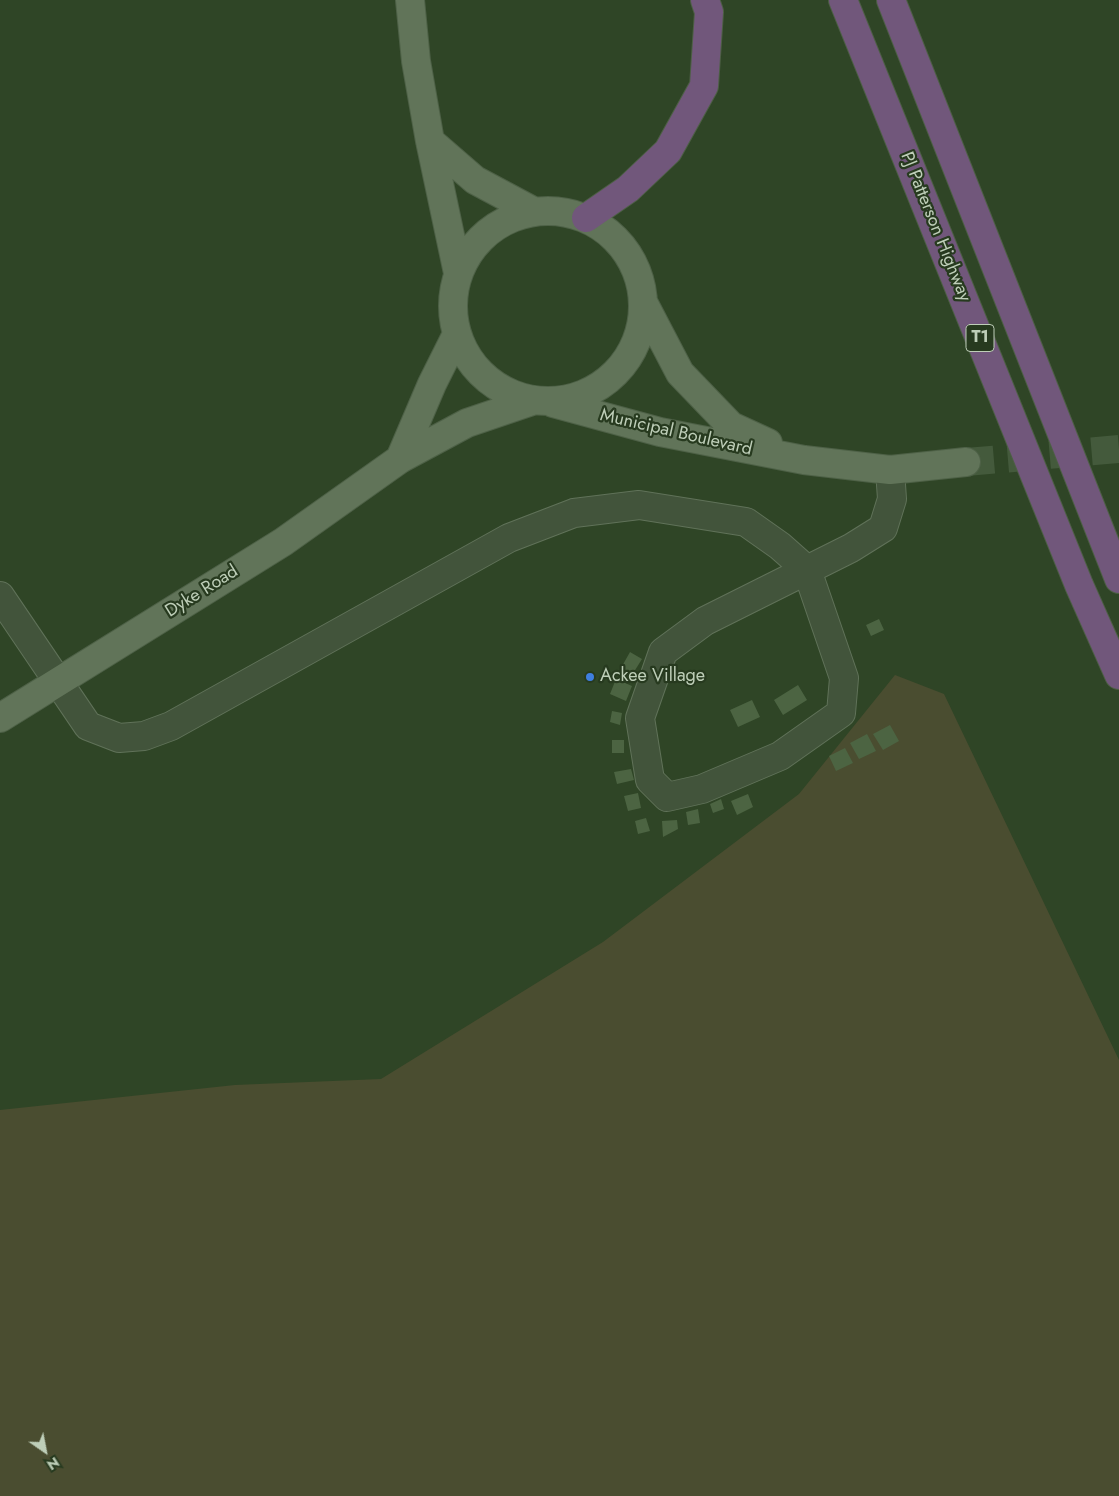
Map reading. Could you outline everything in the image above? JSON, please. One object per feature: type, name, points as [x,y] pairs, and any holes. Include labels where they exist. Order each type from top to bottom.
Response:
[{"type":"highway","points":[[586,218],[628,189],[668,151],[704,86],[709,12],[705,0]]},
{"type":"highway","name":"PJ Patterson Highway","points":[[843,0],[1079,585],[1119,674]]},
{"type":"highway","name":"T1","points":[[891,0],[1119,579]]},
{"type":"main road","points":[[410,0],[416,61],[430,142],[458,273]]},
{"type":"main road","points":[[430,142],[475,180],[532,212]]},
{"type":"main road","points":[[400,460],[432,384],[456,336],[452,304],[458,273],[475,244],[501,223],[532,212],[560,211],[586,218],[610,232],[628,253],[640,278],[644,304]]},
{"type":"main road","name":"Dyke Road","points":[[0,718],[283,542],[400,460],[467,424],[541,402],[579,397],[605,383],[626,362],[640,334],[644,304]]},
{"type":"main road","name":"Municipal Boulevard","points":[[644,304],[680,373],[731,426],[804,460]]},
{"type":"main road","name":"Municipal Boulevard","points":[[456,336],[469,362],[490,384],[541,402],[660,432],[804,460],[890,470],[966,462]]},
{"type":"street","points":[[0,596],[88,726],[119,738],[144,736],[171,726],[508,538],[574,513],[639,506],[746,522],[780,546],[807,570],[844,678],[841,713],[780,756],[702,789],[667,797],[650,780],[640,718],[663,652],[705,621],[807,570],[851,548],[883,528],[892,499],[890,470]]},
{"type":"green space","points":[[895,675],[944,694],[1119,1060],[1119,1496],[0,1496],[0,1110],[235,1085],[381,1079],[603,942],[799,794]]},
{"type":"building","points":[[879,619],[884,630],[871,636],[866,625]]},
{"type":"building","points":[[630,652],[642,659],[632,675],[621,668]]},
{"type":"building","points":[[616,679],[632,686],[626,701],[610,694]]},
{"type":"building","points":[[798,685],[807,700],[783,715],[774,700]]},
{"type":"building","points":[[752,700],[760,717],[738,727],[730,710]]},
{"type":"building","points":[[612,711],[622,713],[620,725],[610,722]]},
{"type":"building","points":[[890,725],[899,741],[883,750],[873,734]]},
{"type":"building","points":[[867,734],[876,751],[859,759],[850,743]]},
{"type":"building","points":[[612,740],[624,740],[624,753],[612,753]]},
{"type":"building","points":[[845,748],[853,763],[836,771],[829,756]]},
{"type":"building","points":[[631,769],[634,780],[617,784],[614,772]]},
{"type":"building","points":[[638,793],[641,808],[628,811],[624,796]]},
{"type":"building","points":[[748,794],[753,807],[737,815],[731,801]]},
{"type":"building","points":[[721,799],[724,809],[713,813],[710,804]]},
{"type":"building","points":[[698,809],[700,823],[688,825],[686,812]]},
{"type":"building","points":[[646,818],[650,831],[638,834],[635,821]]},
{"type":"building","points":[[677,820],[678,829],[663,837],[662,821]]},
{"type":"tunnel","points":[[966,462],[1119,449]]},
{"type":"place","name":"Ackee Village","points":[[590,677]]}]
